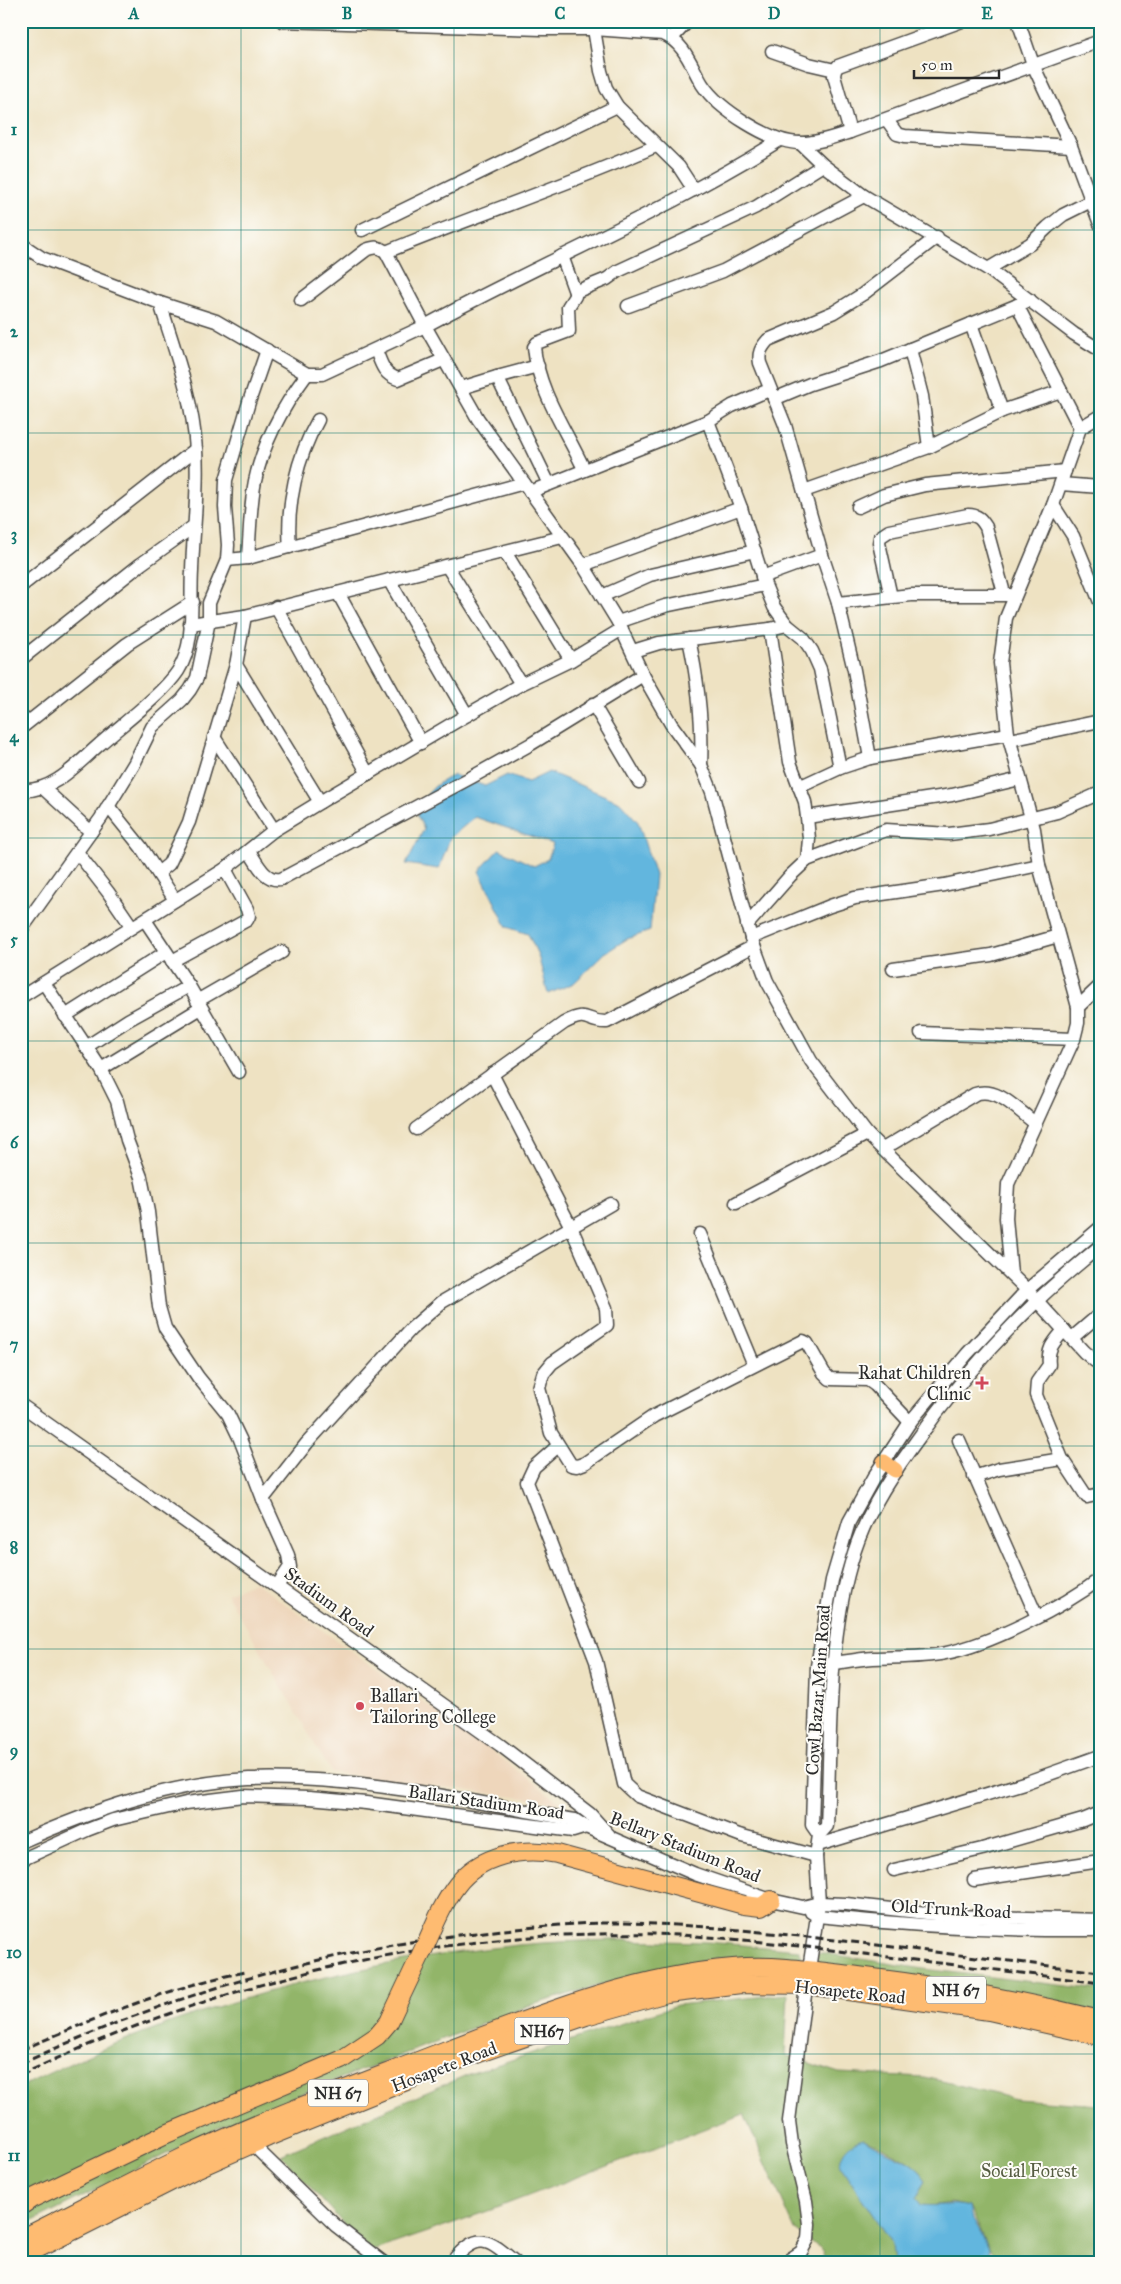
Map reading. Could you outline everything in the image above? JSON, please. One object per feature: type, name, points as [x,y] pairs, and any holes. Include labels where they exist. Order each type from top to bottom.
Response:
[{"type":"highway","points":[[21,2206],[31,2199],[164,2135],[341,2060],[377,2036],[389,2022],[438,1916],[457,1884],[479,1866],[498,1857],[522,1850],[538,1850],[744,1905],[761,1907],[771,1900]]},
{"type":"highway","name":"Hosapete Road","points":[[21,2239],[190,2154],[355,2086],[557,2008],[667,1978],[733,1968],[773,1966],[809,1978],[989,2011],[1100,2036]]},
{"type":"highway","name":"Hosapete Road","points":[[21,2257],[198,2168],[252,2144],[456,2061],[586,2016],[667,1993],[809,1978],[913,1983],[996,1997],[1100,2020]]},
{"type":"street","points":[[282,21],[541,25],[649,32],[672,38],[688,57],[698,76],[716,102],[732,114],[780,140],[800,143],[822,141],[887,120],[1100,41]]},
{"type":"street","points":[[672,38],[688,21]]},
{"type":"street","points":[[850,132],[834,76],[835,70],[842,64],[962,21]]},
{"type":"street","points":[[1018,21],[1034,67],[1071,146],[1100,224]]},
{"type":"street","points":[[594,29],[606,88],[617,106],[656,146],[680,167],[694,190]]},
{"type":"street","points":[[772,51],[835,70]]},
{"type":"street","points":[[362,230],[617,106]]},
{"type":"street","points":[[887,120],[897,134],[905,136],[1071,146]]},
{"type":"street","points":[[21,244],[42,258],[160,303],[216,321],[307,374],[322,374],[425,326],[490,290],[694,190],[780,140]]},
{"type":"street","points":[[800,143],[823,165],[864,196],[988,269],[1100,350]]},
{"type":"street","points":[[386,252],[468,218],[556,187],[656,146]]},
{"type":"street","points":[[575,292],[608,279],[618,271],[756,208],[823,165]]},
{"type":"street","points":[[1087,186],[1100,183]]},
{"type":"street","points":[[628,306],[723,270],[864,196]]},
{"type":"street","points":[[988,269],[1030,244],[1063,215],[1091,201]]},
{"type":"street","points":[[870,758],[854,670],[838,603],[822,555],[785,425],[758,354],[768,340],[834,312],[863,294],[937,238]]},
{"type":"street","points":[[301,300],[366,250],[375,247],[386,252],[443,360],[478,419],[583,565],[620,626],[633,650],[643,675],[671,724],[701,764],[712,792],[747,925],[766,981],[811,1061],[867,1134],[1038,1300],[1084,1352],[1095,1361],[1100,1362]]},
{"type":"street","points":[[562,256],[575,292],[575,296],[568,308],[569,331],[537,343],[534,347],[545,388],[584,469]]},
{"type":"street","points":[[226,560],[248,558],[549,484],[708,421],[732,406],[810,384],[910,349],[1030,300]]},
{"type":"street","points":[[21,790],[33,791],[43,788],[75,766],[177,673],[186,652],[193,602],[191,574],[197,494],[196,449],[187,388],[160,303]]},
{"type":"street","points":[[1017,305],[1080,428]]},
{"type":"street","points":[[971,324],[1002,411]]},
{"type":"street","points":[[910,349],[922,396],[929,447]]},
{"type":"street","points":[[21,930],[108,806],[134,764],[152,727],[190,690],[199,672],[209,621],[209,603],[226,560],[228,545],[225,507],[226,480],[248,402],[266,350]]},
{"type":"street","points":[[376,350],[383,369],[387,374],[398,379],[443,360]]},
{"type":"street","points":[[461,388],[538,366]]},
{"type":"street","points":[[248,558],[255,480],[266,448],[283,410],[307,374]]},
{"type":"street","points":[[497,377],[549,484]]},
{"type":"street","points":[[804,491],[929,447],[1002,411],[1061,391]]},
{"type":"street","points":[[838,603],[890,597],[1009,595],[1025,576],[1061,484],[1080,428],[1100,416]]},
{"type":"street","points":[[290,547],[289,512],[307,439],[318,420]]},
{"type":"street","points":[[708,421],[741,508],[763,581],[774,607],[787,625],[803,638],[812,651],[820,669],[840,768]]},
{"type":"street","points":[[21,586],[196,449]]},
{"type":"street","points":[[858,507],[884,495],[925,485],[1065,471]]},
{"type":"street","points":[[1061,484],[1100,487]]},
{"type":"street","points":[[1053,505],[1073,536],[1100,602]]},
{"type":"street","points":[[583,565],[741,508]]},
{"type":"street","points":[[890,597],[879,543],[880,537],[889,531],[975,515],[982,519],[1009,595],[1000,663],[1009,737],[1031,818],[1039,864],[1078,1007],[1078,1023],[1074,1039],[1008,1184],[1006,1218],[1011,1274]]},
{"type":"street","points":[[21,659],[141,564],[194,526]]},
{"type":"street","points":[[190,624],[245,616],[562,537]]},
{"type":"street","points":[[602,596],[650,575],[754,551]]},
{"type":"street","points":[[505,552],[571,660]]},
{"type":"street","points":[[21,997],[225,869],[274,830],[521,684],[571,660],[620,626],[665,606],[763,581],[822,555]]},
{"type":"street","points":[[447,566],[521,684]]},
{"type":"street","points":[[389,580],[467,715]]},
{"type":"street","points":[[338,593],[421,743]]},
{"type":"street","points":[[21,728],[127,644],[193,602]]},
{"type":"street","points":[[276,607],[368,774]]},
{"type":"street","points":[[158,874],[169,864],[185,830],[236,665],[245,616]]},
{"type":"street","points":[[633,650],[659,643],[770,629],[787,625]]},
{"type":"street","points":[[770,629],[790,762],[808,817],[809,839],[807,860]]},
{"type":"street","points":[[689,639],[699,698],[702,742],[701,764]]},
{"type":"street","points":[[236,665],[320,802]]},
{"type":"street","points":[[249,851],[267,877],[274,880],[281,879],[531,744],[593,704],[643,675]]},
{"type":"street","points":[[593,704],[639,782]]},
{"type":"street","points":[[799,787],[840,768],[870,758],[1009,737],[1100,720]]},
{"type":"street","points":[[214,738],[274,830]]},
{"type":"street","points":[[808,817],[952,795],[1020,779]]},
{"type":"street","points":[[43,788],[91,832]]},
{"type":"street","points":[[747,925],[790,876],[807,860],[886,830],[949,834],[990,829],[1057,812],[1100,793]]},
{"type":"street","points":[[108,806],[141,847],[175,900]]},
{"type":"street","points":[[77,852],[132,927]]},
{"type":"street","points":[[416,1129],[577,1016],[585,1015],[600,1022],[607,1022],[752,942],[830,906],[855,898],[944,885],[1039,864]]},
{"type":"street","points":[[65,1016],[169,956],[246,920],[249,916],[247,908],[225,869]]},
{"type":"street","points":[[145,920],[189,986],[239,1072]]},
{"type":"street","points":[[893,969],[991,955],[1058,936]]},
{"type":"street","points":[[101,1069],[282,952]]},
{"type":"street","points":[[44,983],[101,1069],[117,1101],[127,1140],[140,1177],[154,1247],[159,1307],[165,1328],[198,1377],[228,1414],[249,1461],[262,1499],[285,1544],[290,1567],[279,1584]]},
{"type":"street","points":[[86,1047],[128,1020],[189,986]]},
{"type":"street","points":[[1078,1007],[1100,986]]},
{"type":"street","points":[[922,1032],[1074,1039]]},
{"type":"street","points":[[492,1074],[571,1227],[606,1308],[607,1325],[552,1363],[543,1374],[539,1388],[551,1433],[571,1464],[577,1466],[585,1463],[654,1416],[803,1341],[807,1343],[824,1373],[830,1379],[868,1380],[910,1422]]},
{"type":"street","points":[[883,1149],[975,1094],[985,1090],[996,1093],[1035,1124]]},
{"type":"street","points":[[736,1203],[867,1134]]},
{"type":"street","points":[[262,1499],[307,1443],[411,1329],[442,1302],[611,1204]]},
{"type":"street","points":[[784,2263],[801,2252],[808,2239],[809,2224],[806,2201],[792,2144],[790,2121],[804,2002],[822,1908],[818,1845],[812,1825],[817,1666],[832,1580],[840,1547],[849,1522],[890,1466],[910,1422],[967,1354],[1027,1290],[1100,1228]]},
{"type":"street","points":[[700,1234],[754,1364]]},
{"type":"street","name":"Cowl Bazar Main Road","points":[[818,1845],[827,1826],[834,1664],[842,1602],[863,1524],[890,1466],[954,1391],[1038,1300],[1100,1246]]},
{"type":"street","points":[[1100,1314],[1050,1346],[1048,1355],[1049,1365],[1035,1388],[1062,1459],[1087,1497],[1100,1494]]},
{"type":"street","name":"Stadium Road","points":[[21,1406],[279,1584],[500,1745],[590,1814],[610,1836]]},
{"type":"street","points":[[959,1440],[1037,1617]]},
{"type":"street","points":[[558,1446],[534,1467],[526,1482],[590,1642],[624,1784],[637,1796],[739,1835],[818,1845],[1027,1782],[1100,1756]]},
{"type":"street","points":[[974,1477],[999,1470],[1062,1459]]},
{"type":"street","points":[[817,1666],[946,1653],[985,1640],[1037,1617],[1084,1591],[1100,1579]]},
{"type":"street","name":"Ballari Stadium Road","points":[[21,1842],[89,1812],[178,1788],[249,1779],[346,1783],[400,1789],[575,1820],[586,1827]]},
{"type":"street","points":[[344,1801],[346,1783]]},
{"type":"street","name":"Ballari Stadium Road","points":[[21,1860],[98,1825],[186,1803],[243,1796],[344,1801],[573,1831],[586,1827]]},
{"type":"street","points":[[894,1870],[982,1848],[1083,1820],[1100,1813]]},
{"type":"street","name":"Bellary Stadium Road","points":[[586,1827],[695,1874],[771,1900],[803,1907],[822,1908]]},
{"type":"street","points":[[974,1880],[1100,1861]]},
{"type":"street","name":"Old Trunk Road","points":[[822,1908],[954,1916],[1100,1920]]},
{"type":"street","name":"Old Trunk Road","points":[[822,1908],[895,1924],[993,1930],[1100,1930]]},
{"type":"street","points":[[252,2144],[335,2225],[384,2263]]},
{"type":"street","points":[[450,2263],[460,2250],[473,2242],[484,2241],[494,2244],[516,2263]]},
{"type":"shaded area","name":"Ballari Tailoring College","points":[[254,1582],[485,1746],[561,1803],[331,1772],[227,1594]]},
{"type":"green space","points":[[613,1940],[707,1942],[799,1950],[802,1956],[795,1959],[717,1958],[607,1983],[528,2006],[238,2118],[21,2227],[21,2087],[80,2059],[140,2034],[201,2012],[263,1993],[326,1977],[454,1953],[530,1944]]},
{"type":"green space","points":[[817,1952],[924,1969],[1100,1990],[1100,2013],[956,1981],[817,1966]]},
{"type":"green space","name":"Social Forest","points":[[788,1994],[785,2055],[839,2073],[925,2077],[1016,2099],[1100,2105],[1100,2263],[1003,2263],[989,2248],[969,2207],[951,2203],[931,2206],[921,2205],[916,2198],[926,2180],[922,2173],[899,2156],[864,2139],[840,2165],[892,2244],[894,2262],[826,2263],[823,2250],[795,2230],[744,2114],[491,2210],[369,2252],[281,2155],[469,2074],[677,2005]]},
{"type":"water","points":[[549,772],[620,802],[638,822],[655,875],[650,931],[627,939],[605,953],[574,983],[548,994],[538,955],[528,934],[507,927],[479,871],[499,849],[534,866],[548,859],[553,844],[475,817],[450,838],[439,869],[406,864],[424,829],[417,815],[427,795],[441,782],[454,775],[485,786],[507,775],[528,782]]},
{"type":"water","points":[[864,2139],[907,2161],[921,2172],[926,2180],[916,2197],[921,2205],[969,2207],[971,2216],[989,2248],[992,2263],[894,2263],[892,2244],[840,2165],[844,2151],[854,2142]]},
{"type":"railway","points":[[21,2064],[137,2015],[257,1976],[318,1960],[441,1937],[543,1926],[640,1923],[731,1929],[1100,1972]]},
{"type":"railway","points":[[21,2075],[96,2042],[173,2013],[250,1988],[329,1967],[409,1952],[490,1941],[572,1935],[654,1934],[702,1937],[799,1946],[1100,1983]]},
{"type":"railway","points":[[21,2050],[160,1995],[216,1978],[245,1972]]},
{"type":"place","name":"Rahat Children Clinic","points":[[982,1383]]},
{"type":"place","name":"Ballari Tailoring College","points":[[360,1706]]}]
